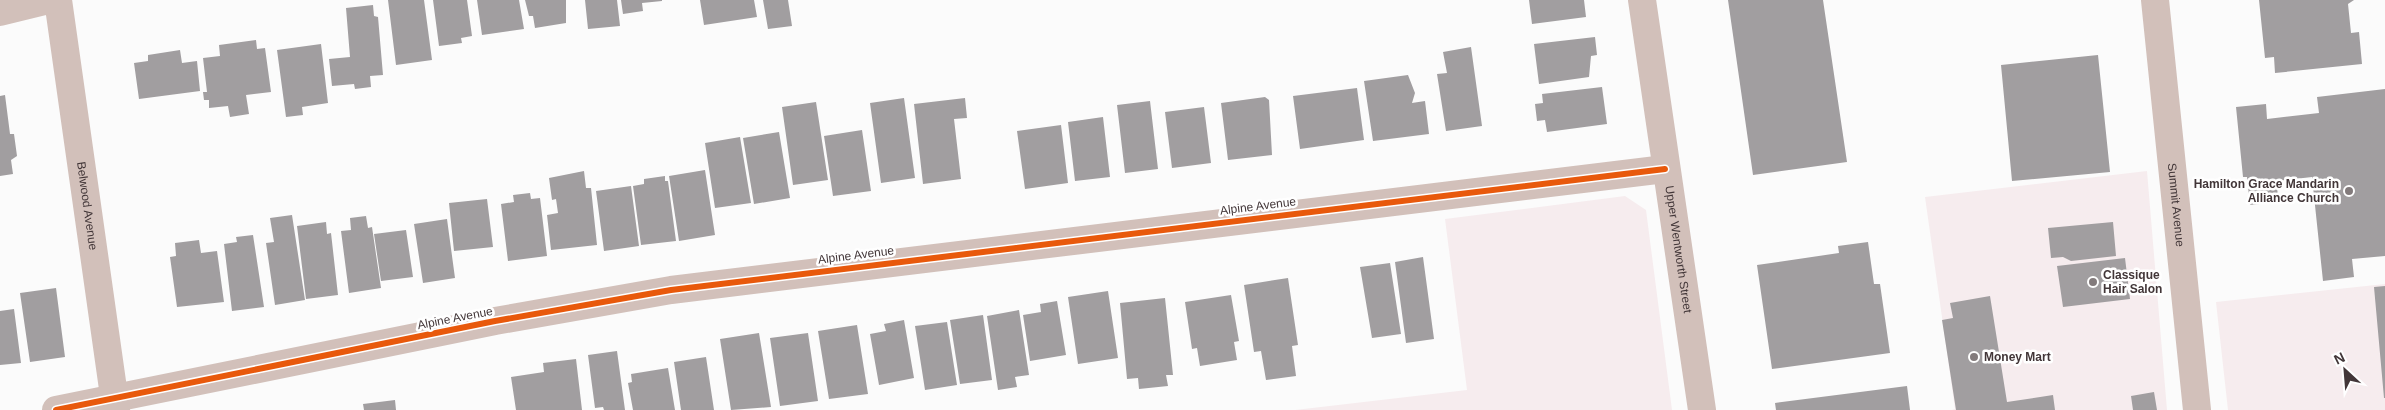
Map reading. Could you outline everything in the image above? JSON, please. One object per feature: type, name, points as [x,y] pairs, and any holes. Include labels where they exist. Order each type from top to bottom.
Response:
[{"type":"street","points":[[0,12],[49,0]]},
{"type":"street","name":"Belwood Avenue","points":[[58,0],[116,404]]},
{"type":"street","name":"Upper Wentworth Street","points":[[1642,0],[1665,169],[1702,410]]},
{"type":"street","name":"Summit Avenue","points":[[2155,0],[2197,410]]},
{"type":"street","name":"Alpine Avenue","points":[[56,410],[116,404],[495,321],[671,290],[1665,169]]},
{"type":"shaded area","points":[[2147,171],[2167,410],[1952,410],[1955,409],[1925,197]]},
{"type":"shaded area","points":[[1625,196],[1646,210],[1672,410],[1295,410],[1467,390],[1445,219]]},
{"type":"shaded area","points":[[2385,284],[2385,410],[2228,410],[2216,302]]},
{"type":"building","points":[[388,0],[424,0],[432,60],[396,65]]},
{"type":"building","points":[[433,0],[467,0],[472,36],[461,38],[462,43],[439,46]]},
{"type":"building","points":[[477,0],[519,0],[524,29],[482,35]]},
{"type":"building","points":[[525,0],[566,0],[566,23],[535,28],[533,16],[529,16]]},
{"type":"building","points":[[585,0],[617,0],[620,26],[588,29]]},
{"type":"building","points":[[621,0],[662,1],[642,3],[643,11],[623,14]]},
{"type":"building","points":[[700,0],[754,0],[757,17],[704,25]]},
{"type":"building","points":[[763,0],[788,0],[792,26],[768,29]]},
{"type":"building","points":[[1529,0],[1584,0],[1586,17],[1532,24]]},
{"type":"building","points":[[1728,0],[1823,0],[1847,162],[1753,175]]},
{"type":"building","points":[[2259,0],[2354,0],[2348,4],[2351,33],[2359,32],[2362,64],[2275,73],[2274,57],[2265,58]]},
{"type":"building","points":[[373,5],[374,16],[378,17],[383,75],[370,76],[371,87],[355,89],[354,84],[332,86],[329,59],[350,57],[346,8]]},
{"type":"building","points":[[1595,37],[1597,55],[1591,56],[1589,77],[1539,84],[1534,44]]},
{"type":"building","points":[[256,40],[257,49],[265,48],[271,92],[246,95],[249,114],[230,117],[228,106],[209,108],[209,100],[204,100],[203,92],[207,92],[203,58],[220,56],[219,45]]},
{"type":"building","points":[[321,44],[328,103],[302,107],[303,115],[286,117],[277,50]]},
{"type":"building","points":[[1471,47],[1482,126],[1446,131],[1437,74],[1447,73],[1443,52]]},
{"type":"building","points":[[180,50],[182,63],[197,61],[200,91],[139,99],[134,63],[148,61],[148,55]]},
{"type":"building","points":[[2098,55],[2110,172],[2012,181],[2001,65]]},
{"type":"building","points":[[1408,75],[1415,93],[1412,103],[1425,101],[1429,134],[1373,141],[1364,81]]},
{"type":"building","points":[[1602,87],[1607,124],[1547,132],[1545,120],[1537,121],[1535,104],[1543,103],[1542,94]]},
{"type":"building","points":[[1357,88],[1364,140],[1300,149],[1293,96]]},
{"type":"building","name":"Hamilton Grace Mandarin Alliance Church","points":[[2385,89],[2385,256],[2352,259],[2354,277],[2323,281],[2312,177],[2276,181],[2279,202],[2250,205],[2247,177],[2243,177],[2236,107],[2266,104],[2267,119],[2319,113],[2317,97]]},
{"type":"building","points":[[5,95],[10,134],[14,134],[17,156],[11,160],[13,174],[0,176],[0,96]]},
{"type":"building","points":[[1265,97],[1269,100],[1272,155],[1228,160],[1221,103]]},
{"type":"building","points":[[904,98],[915,178],[881,183],[870,103]]},
{"type":"building","points":[[965,98],[967,118],[954,119],[961,179],[923,184],[914,104]]},
{"type":"building","points":[[1150,101],[1158,169],[1125,173],[1117,105]]},
{"type":"building","points":[[816,102],[828,180],[793,185],[782,107]]},
{"type":"building","points":[[1204,107],[1211,163],[1172,168],[1165,112]]},
{"type":"building","points":[[1103,117],[1110,177],[1075,181],[1068,122]]},
{"type":"building","points":[[1061,125],[1068,183],[1025,189],[1017,131]]},
{"type":"building","points":[[862,130],[871,191],[833,196],[824,136]]},
{"type":"building","points":[[779,132],[790,198],[754,204],[743,138]]},
{"type":"building","points":[[740,137],[751,203],[715,208],[705,143]]},
{"type":"building","points":[[705,170],[715,235],[679,241],[669,176]]},
{"type":"building","points":[[584,171],[586,188],[591,188],[597,245],[551,250],[547,215],[558,213],[556,199],[552,200],[549,178]]},
{"type":"building","points":[[665,176],[665,181],[668,181],[676,241],[641,245],[633,186],[644,184],[644,179]]},
{"type":"building","points":[[631,186],[639,246],[604,251],[596,191]]},
{"type":"building","points":[[530,193],[531,199],[540,198],[547,256],[508,261],[501,204],[514,202],[513,195]]},
{"type":"building","points":[[487,199],[493,247],[454,251],[449,203]]},
{"type":"building","points":[[292,215],[305,300],[275,305],[266,243],[274,242],[270,218]]},
{"type":"building","points":[[366,216],[368,228],[372,227],[381,288],[349,293],[341,231],[351,230],[350,218]]},
{"type":"building","points":[[447,219],[455,278],[423,283],[414,224]]},
{"type":"building","points":[[326,222],[327,234],[331,233],[338,295],[306,299],[297,226]]},
{"type":"building","points":[[2113,222],[2116,256],[2071,261],[2063,257],[2051,258],[2048,228]]},
{"type":"building","points":[[406,230],[413,277],[381,281],[374,234]]},
{"type":"building","points":[[253,235],[264,307],[232,311],[224,244],[237,242],[236,237]]},
{"type":"building","points":[[199,240],[201,253],[217,251],[224,302],[177,307],[170,257],[176,256],[175,243]]},
{"type":"building","points":[[1868,242],[1874,284],[1880,284],[1890,353],[1772,369],[1757,265],[1839,253],[1838,246]]},
{"type":"building","points":[[1423,257],[1434,339],[1406,343],[1395,262]]},
{"type":"building","name":"Classique Hair Salon","points":[[2125,258],[2130,299],[2063,307],[2057,266]]},
{"type":"building","points":[[1390,263],[1401,334],[1372,338],[1360,267]]},
{"type":"building","points":[[1288,278],[1298,345],[1292,346],[1296,376],[1266,380],[1261,351],[1254,352],[1244,285]]},
{"type":"building","points":[[2385,286],[2385,398],[2384,398],[2374,287]]},
{"type":"building","points":[[56,288],[65,357],[30,362],[20,293]]},
{"type":"building","points":[[1108,291],[1118,358],[1078,364],[1068,297]]},
{"type":"building","points":[[1231,295],[1239,341],[1234,342],[1237,360],[1200,366],[1197,348],[1192,349],[1185,302]]},
{"type":"building","name":"Money Mart","points":[[1990,296],[2007,402],[2053,395],[2055,410],[1956,410],[1942,320],[1953,318],[1950,303]]},
{"type":"building","points":[[1165,298],[1173,375],[1166,375],[1168,386],[1139,389],[1138,378],[1127,379],[1120,303]]},
{"type":"building","points":[[1057,301],[1066,355],[1030,361],[1023,315],[1041,312],[1040,304]]},
{"type":"building","points":[[14,309],[21,363],[0,365],[0,311]]},
{"type":"building","points":[[1019,310],[1029,375],[1015,377],[1017,387],[998,390],[987,316]]},
{"type":"building","points":[[983,315],[992,380],[960,384],[950,320]]},
{"type":"building","points":[[904,320],[914,378],[879,385],[870,334],[886,331],[884,324]]},
{"type":"building","points":[[947,322],[957,385],[925,390],[915,326]]},
{"type":"building","points":[[857,325],[868,394],[829,399],[818,331]]},
{"type":"building","points":[[759,333],[771,407],[731,410],[720,339]]},
{"type":"building","points":[[808,333],[818,401],[780,406],[770,338]]},
{"type":"building","points":[[617,351],[625,410],[604,410],[603,407],[595,408],[588,355]]},
{"type":"building","points":[[706,357],[714,410],[681,410],[674,362]]},
{"type":"building","points":[[576,359],[582,410],[516,410],[511,377],[544,372],[543,363]]},
{"type":"building","points":[[668,368],[675,410],[633,410],[628,383],[632,382],[631,374]]},
{"type":"building","points":[[1907,386],[1910,410],[1776,410],[1775,403]]},
{"type":"building","points":[[2154,392],[2157,410],[2133,410],[2131,396]]},
{"type":"building","points":[[395,400],[396,410],[364,410],[363,404]]},
{"type":"cycle path","points":[[56,410],[495,321],[671,290],[1665,169]]},
{"type":"place","name":"Hamilton Grace Mandarin Alliance Church","points":[[2349,191]]},
{"type":"place","name":"Classique Hair Salon","points":[[2093,282]]},
{"type":"place","name":"Money Mart","points":[[1974,357]]}]
